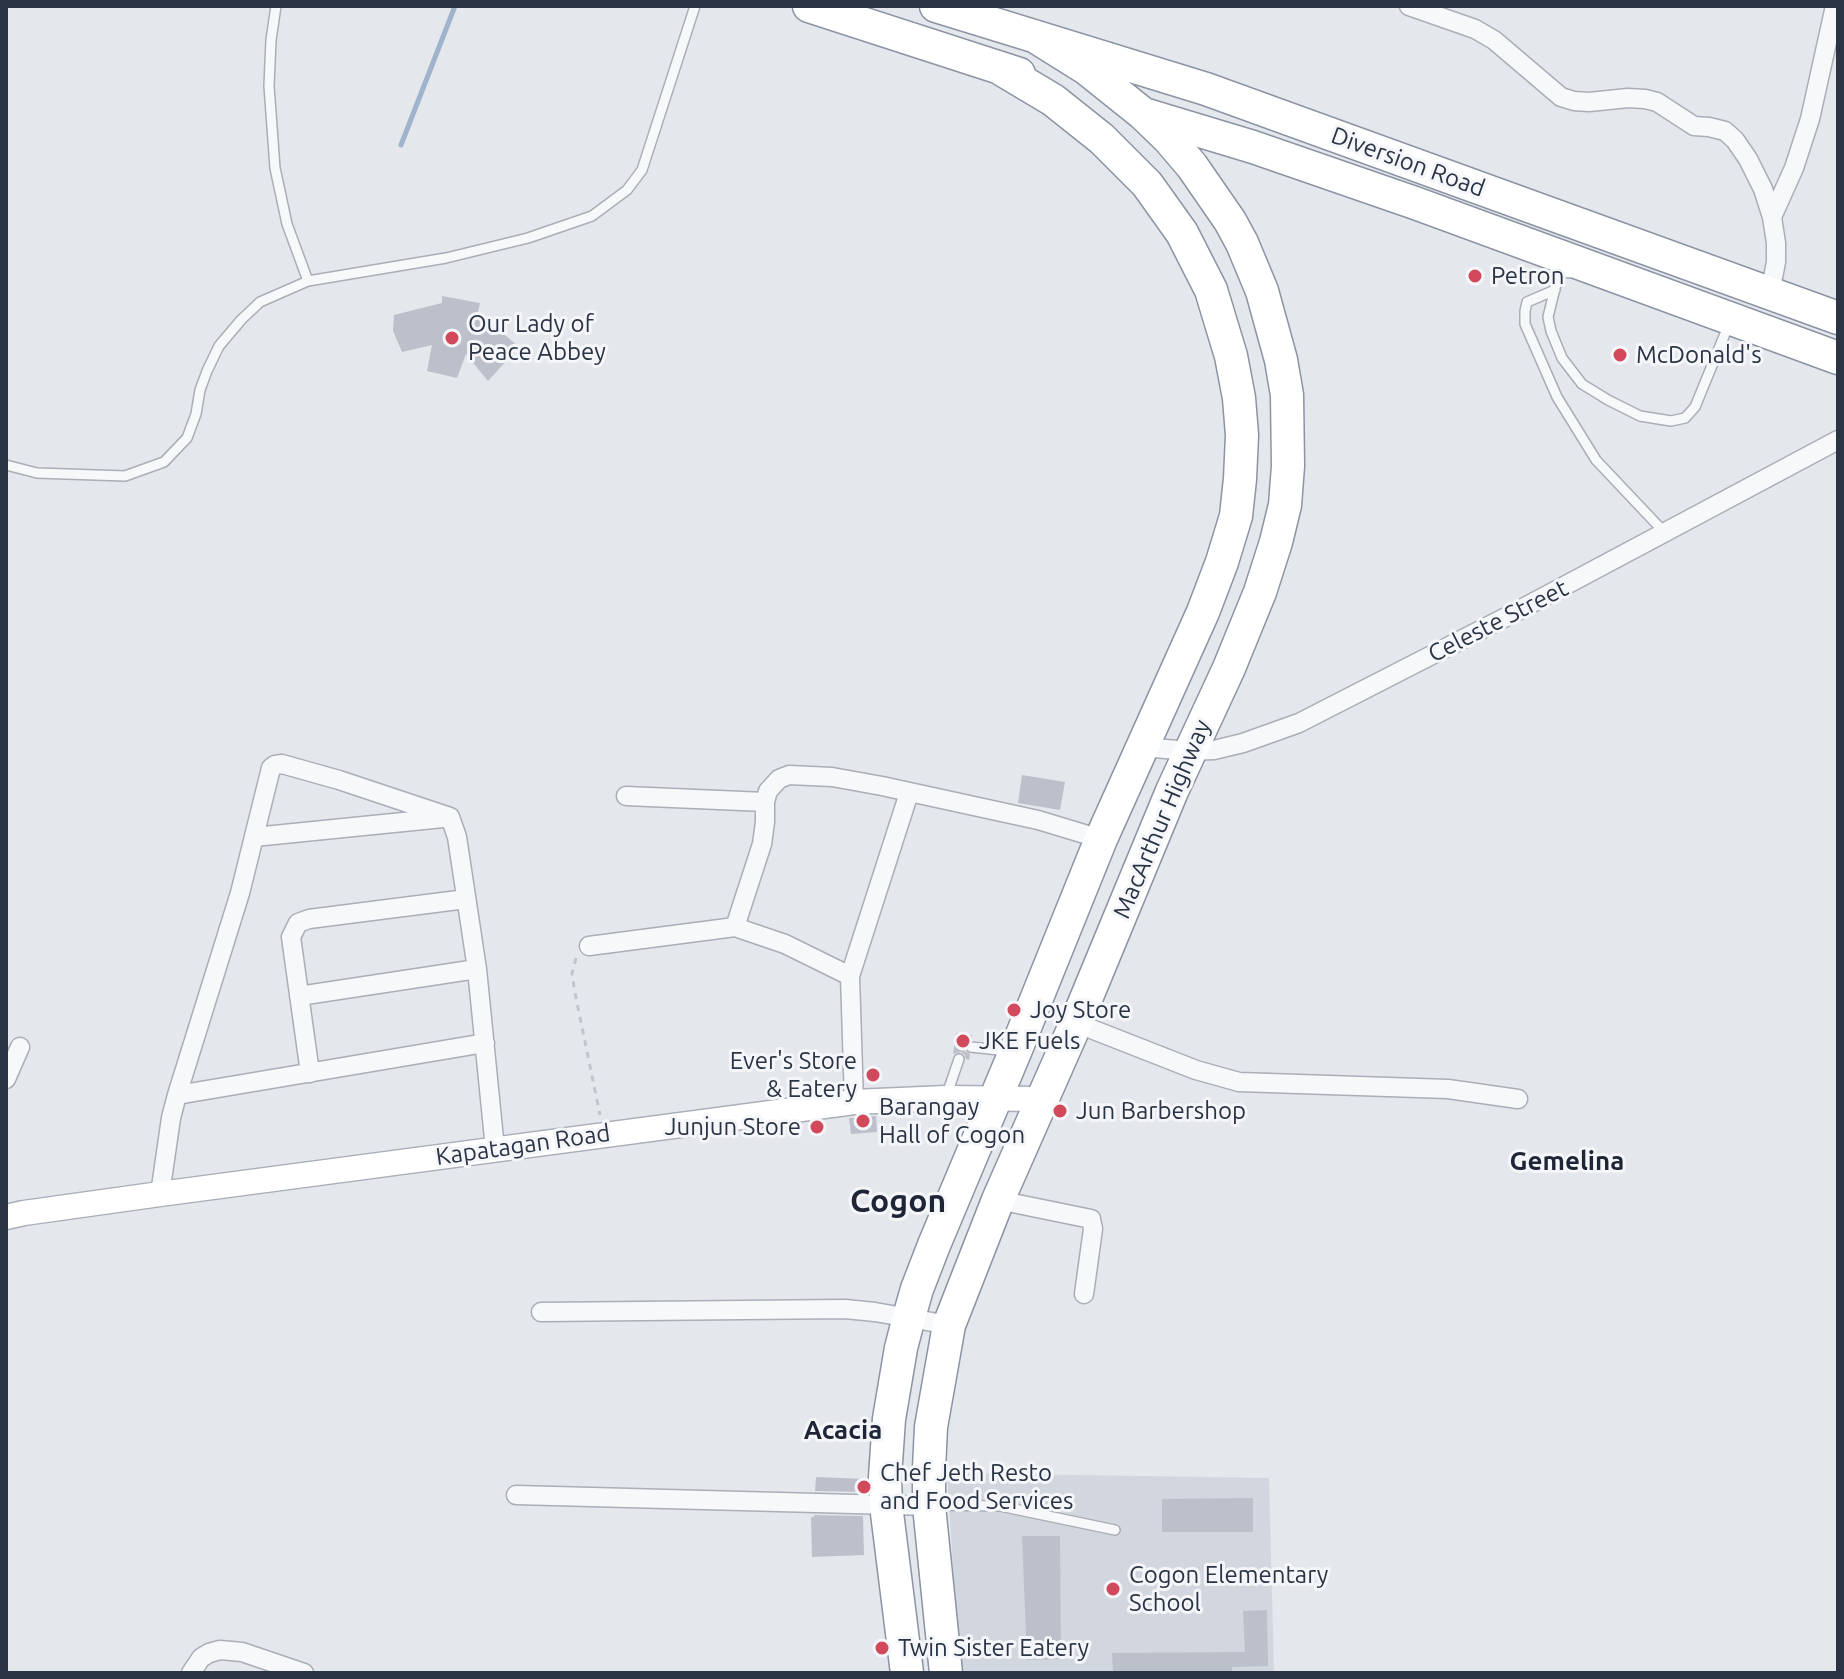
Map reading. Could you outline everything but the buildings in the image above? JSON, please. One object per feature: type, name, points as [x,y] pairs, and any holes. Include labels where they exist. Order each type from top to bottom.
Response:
[{"type":"highway","points":[[809,6],[1001,69]]},
{"type":"highway","name":"Diversion Road","points":[[936,6],[1206,89],[1838,318]]},
{"type":"highway","name":"MacArthur Highway","points":[[946,1673],[929,1506],[929,1468],[931,1427],[949,1325],[998,1200],[1260,592],[1285,505],[1288,466],[1287,395],[1272,323],[1251,262],[1218,201],[1177,148],[1142,113],[1087,69],[1039,39]]},
{"type":"highway","name":"Diversion Road","points":[[1001,69],[1253,147],[1838,358]]},
{"type":"highway","name":"MacArthur Highway","points":[[907,1673],[886,1505],[885,1463],[889,1419],[909,1317],[934,1245],[1101,839],[1203,612],[1222,562],[1236,516],[1242,435],[1231,356],[1211,290],[1195,255],[1168,212],[1147,184],[1102,139],[1032,86],[1001,69]]},
{"type":"highway","points":[[1218,201],[1211,181],[1213,165],[1224,154],[1253,147]]},
{"type":"main road","name":"Kapatagan Road","points":[[6,1217],[854,1102],[946,1098],[1041,1099]]},
{"type":"street","points":[[1409,6],[1485,34],[1561,97],[1589,102],[1645,99],[1657,102],[1694,126],[1725,131],[1748,159],[1772,217],[1776,262],[1770,293]]},
{"type":"street","points":[[1772,217],[1794,168],[1810,119],[1835,6]]},
{"type":"street","name":"Celeste Street","points":[[1141,747],[1214,750],[1299,723],[1838,440]]},
{"type":"street","points":[[160,1194],[171,1118],[240,893],[271,768],[282,764],[450,817]]},
{"type":"street","points":[[735,927],[762,844],[768,791],[779,779],[789,775],[832,777],[1038,820],[1101,839]]},
{"type":"street","points":[[854,1102],[850,976],[909,793]]},
{"type":"street","points":[[626,796],[765,802]]},
{"type":"street","points":[[254,837],[450,817]]},
{"type":"street","points":[[450,817],[457,837],[477,969],[495,1149]]},
{"type":"street","points":[[310,1073],[291,937],[298,923],[309,919],[466,899]]},
{"type":"street","points":[[589,946],[735,927],[785,944],[850,976]]},
{"type":"street","points":[[299,996],[477,969]]},
{"type":"street","points":[[1076,1023],[1196,1070],[1239,1082],[1448,1089],[1518,1099]]},
{"type":"street","points":[[177,1095],[485,1043]]},
{"type":"street","points":[[6,1079],[20,1047]]},
{"type":"street","points":[[998,1200],[1091,1219],[1093,1229],[1084,1294]]},
{"type":"street","points":[[541,1312],[845,1309],[949,1325]]},
{"type":"street","points":[[516,1495],[929,1506]]},
{"type":"street","points":[[191,1673],[201,1658],[220,1650],[242,1652],[304,1673]]},
{"type":"lane","points":[[276,6],[269,86],[275,168],[287,224],[308,281]]},
{"type":"lane","points":[[6,465],[37,473],[125,476],[164,462],[187,438],[196,414],[200,390],[219,346],[260,302],[308,281],[446,258],[528,238],[592,216],[627,190],[642,170],[695,6]]},
{"type":"lane","points":[[1606,273],[1559,272],[1548,317],[1551,331],[1562,358],[1582,384],[1640,416],[1671,421],[1685,418],[1695,407],[1731,318]]},
{"type":"lane","points":[[1555,290],[1527,302],[1525,324],[1557,397],[1596,460],[1665,533]]},
{"type":"lane","points":[[971,1047],[1015,1052]]},
{"type":"lane","points":[[946,1098],[959,1059]]},
{"type":"lane","points":[[929,1506],[1000,1506],[1115,1530]]},
{"type":"path","points":[[589,946],[576,957],[572,974],[604,1134]]},
{"type":"shaded area","name":"Cogon Elementary School","points":[[947,1473],[1269,1478],[1274,1673],[960,1673]]},
{"type":"waterway","points":[[401,145],[455,6]]},
{"type":"place","name":"Petron","points":[[1475,276]]},
{"type":"place","name":"Our Lady of Peace Abbey","points":[[452,338]]},
{"type":"place","name":"McDonald's","points":[[1620,355]]},
{"type":"place","name":"Joy Store","points":[[1014,1010]]},
{"type":"place","name":"JKE Fuels","points":[[963,1041]]},
{"type":"place","name":"Ever's Store & Eatery","points":[[873,1075]]},
{"type":"place","name":"Jun Barbershop","points":[[1060,1111]]},
{"type":"place","name":"Barangay Hall of Cogon","points":[[863,1121]]},
{"type":"place","name":"Junjun Store","points":[[817,1127]]},
{"type":"place","name":"Chef Jeth Resto and Food Services","points":[[864,1487]]},
{"type":"place","name":"Cogon Elementary School","points":[[1113,1589]]},
{"type":"place","name":"Twin Sister Eatery","points":[[882,1648]]},
{"type":"district","name":"Gemelina","points":[[1567,1161]]},
{"type":"district","name":"Cogon","points":[[898,1201]]},
{"type":"district","name":"Acacia","points":[[843,1430]]}]
